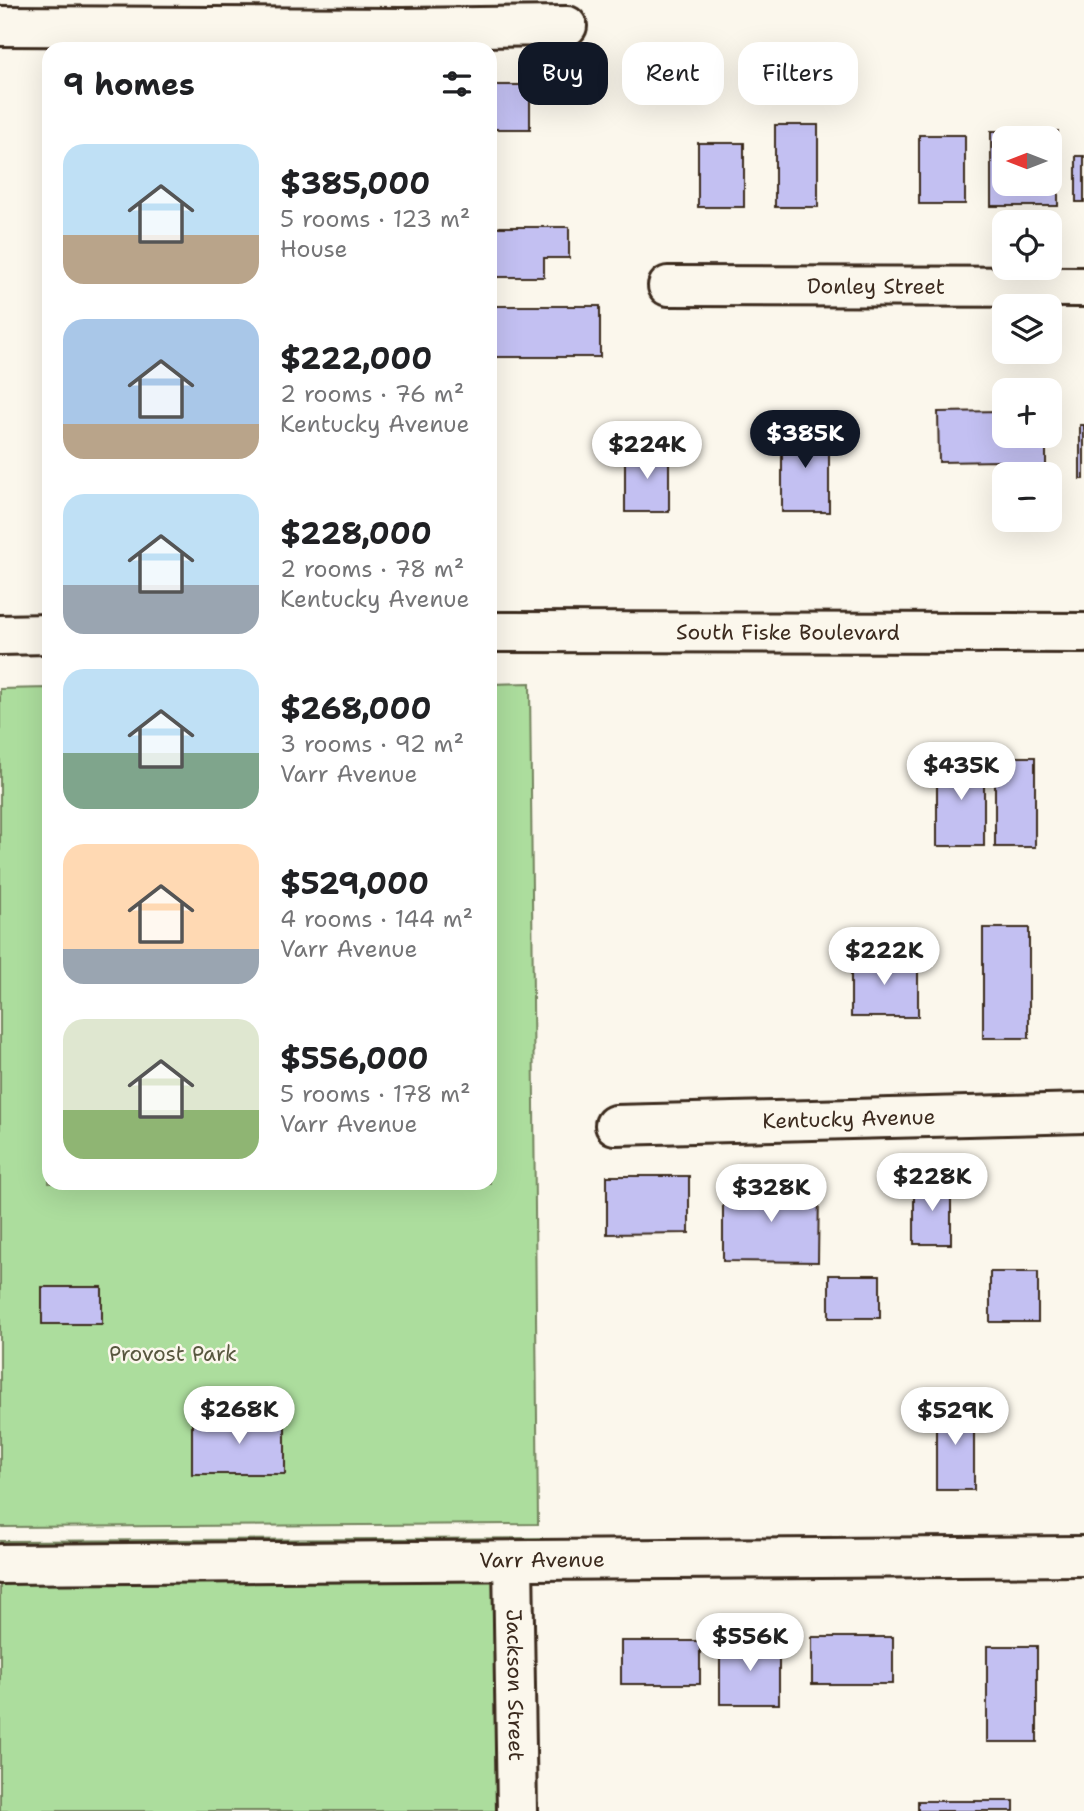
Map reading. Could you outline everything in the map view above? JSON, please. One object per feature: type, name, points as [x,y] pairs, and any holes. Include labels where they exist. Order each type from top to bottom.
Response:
[{"type":"street","points":[[0,26],[568,26]]},
{"type":"street","name":"Donley Street","points":[[668,286],[1084,287]]},
{"type":"street","name":"South Fiske Boulevard","points":[[497,632],[1084,633]]},
{"type":"street","points":[[0,635],[42,634]]},
{"type":"street","name":"Kentucky Avenue","points":[[615,1125],[1084,1113]]},
{"type":"street","name":"Varr Avenue","points":[[0,1564],[1084,1556]]},
{"type":"street","name":"Jackson Street","points":[[513,1561],[517,1811]]},
{"type":"green space","name":"Provost Park","points":[[530,683],[538,1524],[0,1527],[0,689],[42,688],[42,1190],[497,1190],[497,684]]},
{"type":"green space","points":[[543,1538],[543,1544],[0,1547],[0,1541]]},
{"type":"green space","points":[[494,1578],[498,1811],[0,1811],[0,1581]]},
{"type":"building","points":[[497,85],[518,85],[518,105],[530,105],[530,129],[497,129]]},
{"type":"building","points":[[775,125],[818,125],[818,207],[775,207]]},
{"type":"building","points":[[991,131],[992,196],[1058,196],[1058,206],[991,206]]},
{"type":"building","points":[[919,135],[965,135],[965,204],[919,204]]},
{"type":"building","points":[[698,143],[744,143],[744,207],[698,207]]},
{"type":"building","points":[[1076,156],[1084,156],[1084,202],[1076,202]]},
{"type":"building","points":[[497,227],[569,227],[569,258],[544,258],[544,277],[497,277]]},
{"type":"building","points":[[497,306],[600,306],[600,357],[497,357]]},
{"type":"building","points":[[992,411],[992,448],[1046,448],[1046,462],[939,462],[938,412]]},
{"type":"building","points":[[1080,425],[1084,425],[1084,479],[1080,479]]},
{"type":"building","points":[[782,429],[829,429],[829,512],[782,512]]},
{"type":"building","points":[[625,449],[669,449],[669,512],[625,512]]},
{"type":"building","points":[[937,757],[984,757],[984,846],[937,846]]},
{"type":"building","points":[[995,757],[1035,757],[1035,847],[995,847]]},
{"type":"building","points":[[983,928],[1029,928],[1029,1038],[983,1038]]},
{"type":"building","points":[[851,958],[918,958],[918,1017],[851,1017]]},
{"type":"building","points":[[607,1176],[689,1176],[689,1233],[607,1234]]},
{"type":"building","points":[[914,1182],[951,1182],[951,1244],[914,1244]]},
{"type":"building","points":[[723,1186],[819,1187],[818,1262],[723,1261]]},
{"type":"building","points":[[990,1272],[1038,1272],[1038,1322],[990,1322]]},
{"type":"building","points":[[829,1275],[880,1275],[880,1318],[829,1318]]},
{"type":"building","points":[[42,1287],[102,1287],[102,1324],[42,1324]]},
{"type":"building","points":[[936,1404],[974,1404],[974,1490],[936,1490]]},
{"type":"building","points":[[192,1418],[285,1418],[285,1474],[192,1474]]},
{"type":"building","points":[[812,1637],[893,1637],[893,1684],[812,1684]]},
{"type":"building","points":[[621,1641],[700,1641],[700,1684],[621,1684]]},
{"type":"building","points":[[720,1642],[779,1642],[779,1704],[720,1704]]},
{"type":"building","points":[[987,1646],[1037,1646],[1037,1742],[987,1742]]},
{"type":"building","points":[[918,1801],[1014,1801],[1014,1811],[918,1811]]}]
